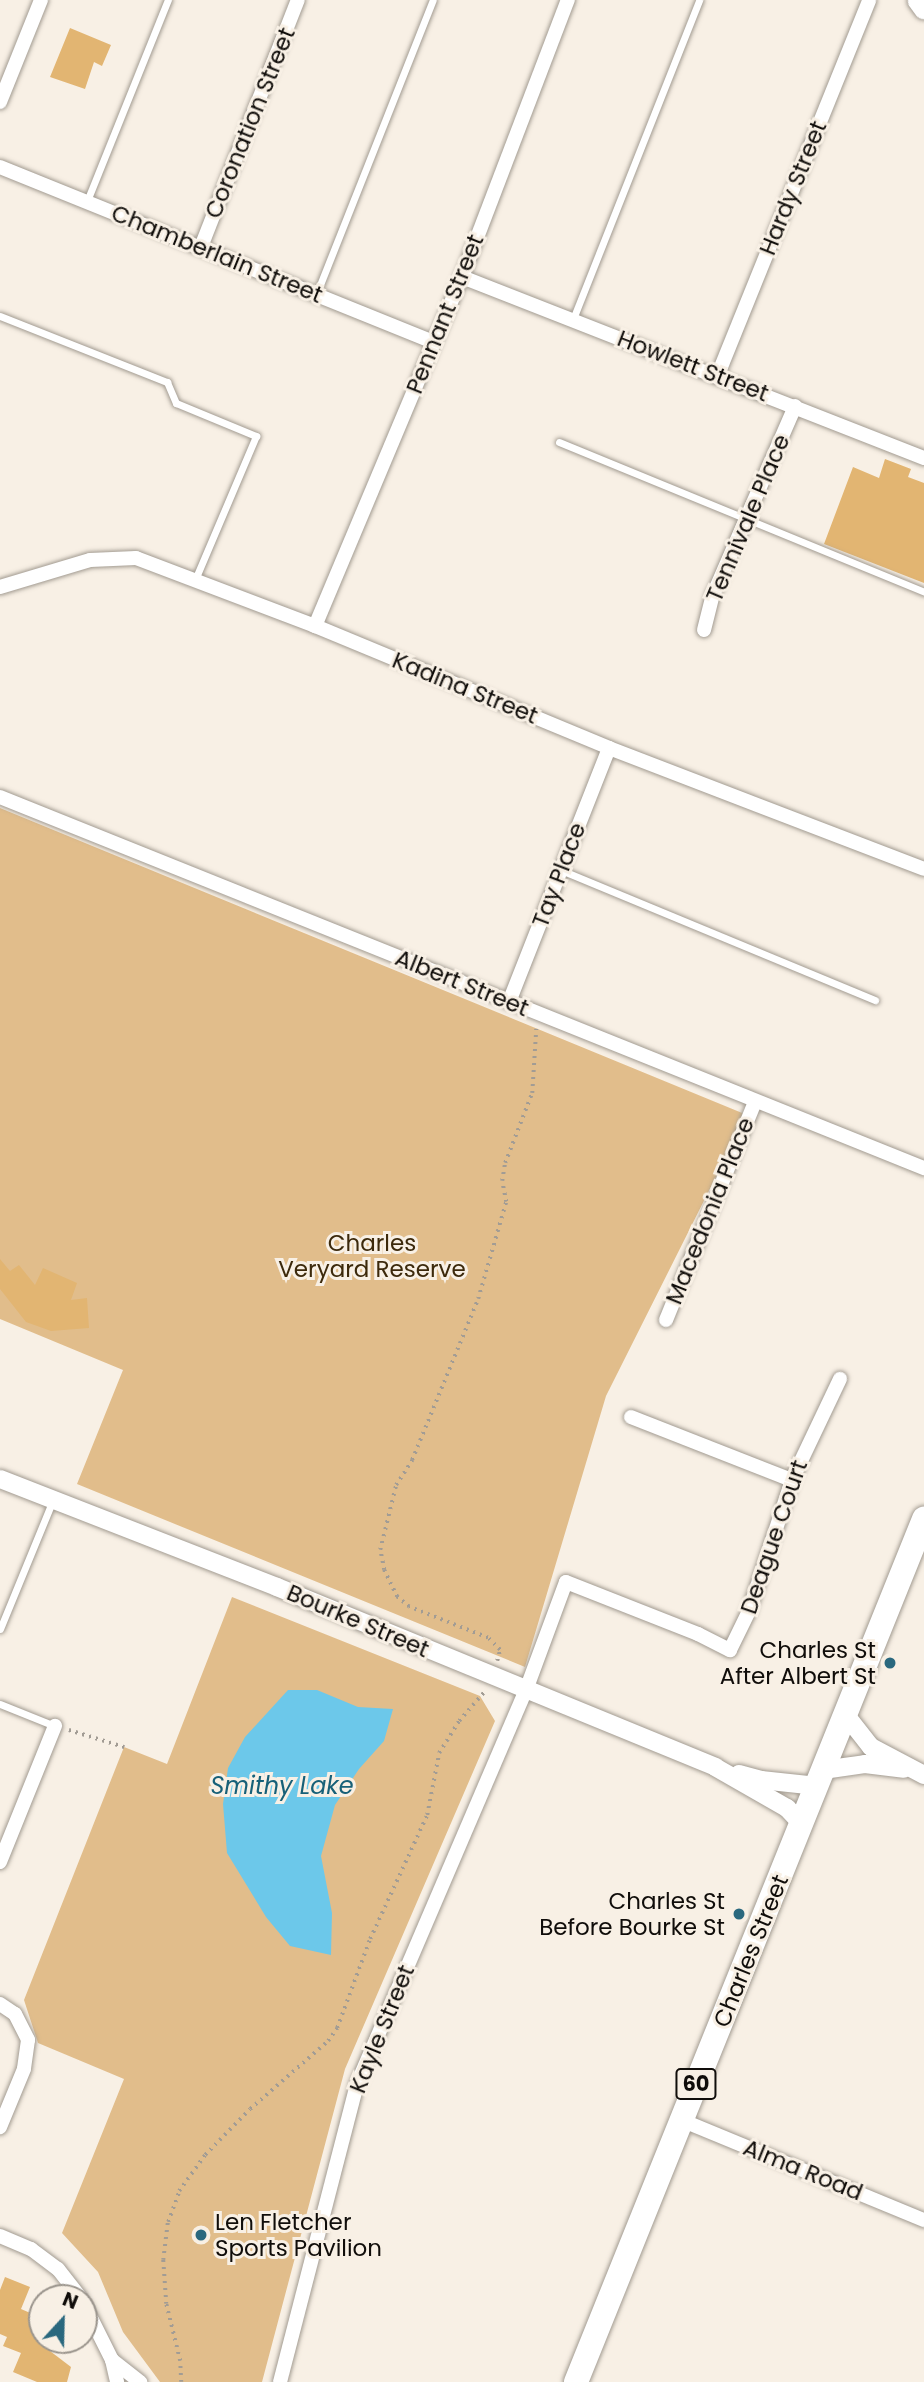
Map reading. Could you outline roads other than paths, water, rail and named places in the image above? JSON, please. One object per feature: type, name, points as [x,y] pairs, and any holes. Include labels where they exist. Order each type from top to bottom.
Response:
[{"type":"highway","name":"Charles Street","points":[[576,2382],[924,1519]]},
{"type":"main road","points":[[919,0],[924,7]]},
{"type":"street","points":[[0,102],[41,0]]},
{"type":"street","name":"Coronation Street","points":[[201,247],[298,0]]},
{"type":"street","name":"Pennant Street","points":[[315,626],[462,277],[568,0]]},
{"type":"street","name":"Hardy Street","points":[[717,377],[869,0]]},
{"type":"street","name":"Chamberlain Street","points":[[0,167],[434,342]]},
{"type":"street","name":"Howlett Street","points":[[462,277],[924,458]]},
{"type":"street","name":"Tennivale Place","points":[[704,630],[713,595],[795,406]]},
{"type":"street","name":"Kadina Street","points":[[0,587],[90,560],[136,558],[315,626],[609,748],[924,869]]},
{"type":"street","name":"Tay Place","points":[[509,1002],[609,748]]},
{"type":"street","name":"Albert Street","points":[[0,797],[924,1168]]},
{"type":"street","name":"Macedonia Place","points":[[666,1320],[755,1102]]},
{"type":"street","name":"Deague Court","points":[[526,1690],[566,1582],[698,1634],[730,1650],[749,1611],[792,1480],[840,1379]]},
{"type":"street","points":[[631,1417],[792,1480]]},
{"type":"street","name":"Bourke Street","points":[[0,1479],[715,1767],[761,1780],[820,1778],[865,1764],[918,1772]]},
{"type":"street","name":"Kayle Street","points":[[279,2382],[357,2084],[526,1690]]},
{"type":"street","points":[[845,1714],[871,1747],[918,1772]]},
{"type":"street","points":[[0,1862],[55,1726]]},
{"type":"street","name":"Bourke Street","points":[[715,1767],[787,1808],[802,1824]]},
{"type":"street","points":[[0,2004],[15,2014],[28,2040],[24,2069],[0,2127]]},
{"type":"street","name":"Alma Road","points":[[681,2120],[924,2220]]},
{"type":"street","points":[[0,2236],[31,2249],[58,2269],[70,2284]]},
{"type":"street","points":[[98,2333],[111,2360],[117,2382]]},
{"type":"street","points":[[111,2360],[140,2382]]},
{"type":"lane","points":[[87,201],[168,0]]},
{"type":"lane","points":[[316,295],[433,0]]},
{"type":"lane","points":[[573,319],[699,0]]},
{"type":"lane","points":[[0,316],[167,383],[176,403],[256,436],[195,581]]},
{"type":"lane","points":[[559,442],[924,592]]},
{"type":"lane","points":[[561,870],[875,1000]]},
{"type":"lane","points":[[0,1629],[53,1500]]},
{"type":"lane","points":[[0,1704],[55,1726]]},
{"type":"water","name":"Smithy Lake","points":[[288,1690],[317,1690],[358,1707],[393,1709],[384,1741],[359,1769],[335,1805],[321,1856],[332,1913],[331,1955],[290,1946],[266,1917],[227,1853],[223,1804],[228,1768],[245,1737]]},
{"type":"place","name":"Charles St After Albert St","points":[[890,1663]]},
{"type":"place","name":"Charles St Before Bourke St","points":[[739,1914]]},
{"type":"place","name":"Len Fletcher Sports Pavilion","points":[[201,2235]]},
{"type":"park label","name":"Charles Veryard Reserve","points":[[372,1256]]}]
